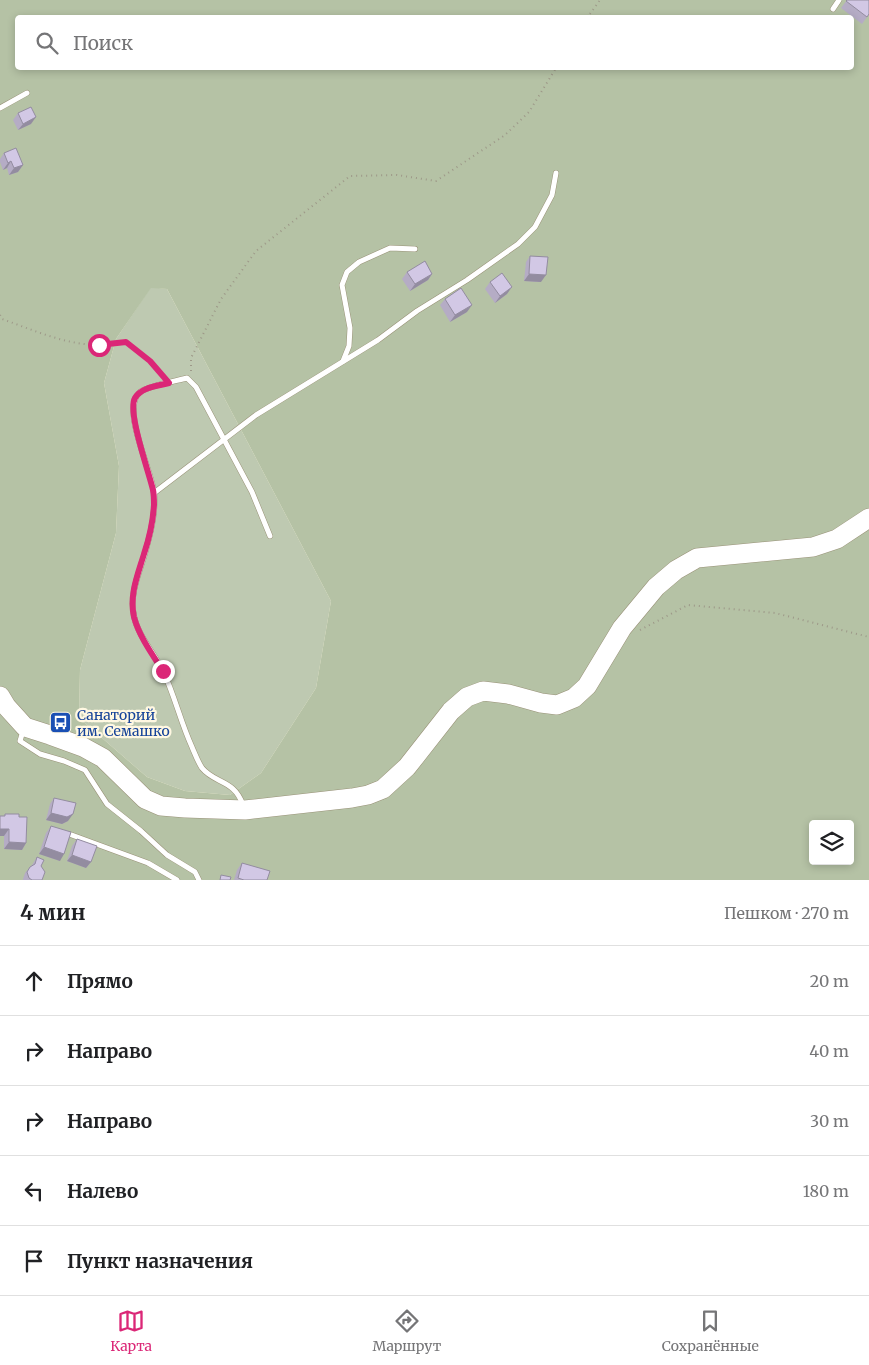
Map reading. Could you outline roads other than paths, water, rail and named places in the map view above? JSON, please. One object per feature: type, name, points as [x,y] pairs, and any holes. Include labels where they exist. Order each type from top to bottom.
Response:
[{"type":"highway","points":[[0,696],[24,727],[83,747],[103,758],[145,798],[161,806],[244,810],[368,795],[383,789],[407,767],[451,711],[467,697],[484,691],[508,694],[541,703],[557,705],[574,698],[586,686],[622,628],[656,587],[676,570],[697,558],[813,547],[837,539],[869,518]]},
{"type":"lane","points":[[833,8],[839,0]]},
{"type":"lane","points":[[0,108],[27,93]]},
{"type":"lane","points":[[154,493],[256,415],[378,340],[417,311],[467,280],[518,244],[535,226],[552,194],[556,172]]},
{"type":"lane","points":[[343,361],[348,346],[350,328],[342,285],[347,272],[359,262],[390,248],[415,249]]},
{"type":"lane","points":[[244,810],[240,798],[233,789],[202,768],[185,731],[163,671],[139,631],[134,617],[132,600],[150,529],[154,493],[140,446],[134,417],[134,398],[141,391],[187,378],[196,387],[252,492],[270,536]]},
{"type":"lane","points":[[24,727],[20,741],[40,754],[85,770],[108,804],[167,855],[195,872],[199,880]]},
{"type":"lane","points":[[70,834],[148,863],[177,880]]},
{"type":"place","name":"Санаторий им. Семашко","points":[[61,723]]}]
